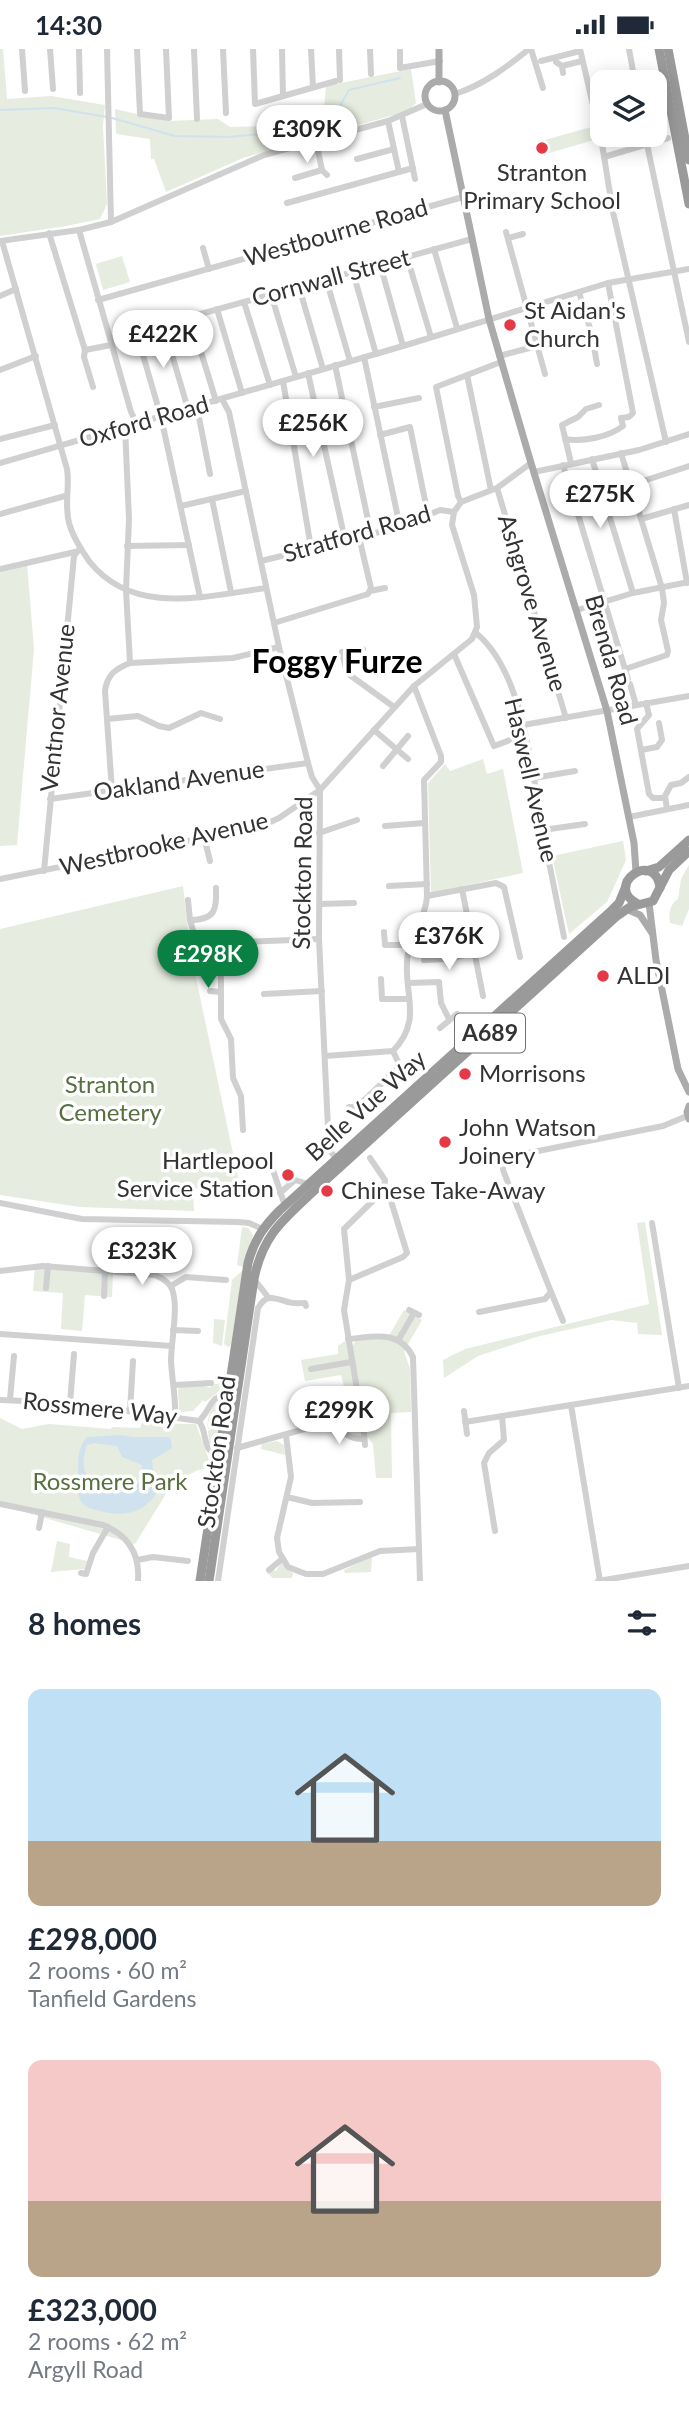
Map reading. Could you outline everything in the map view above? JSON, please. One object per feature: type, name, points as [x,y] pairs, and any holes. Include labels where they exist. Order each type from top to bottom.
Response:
[{"type":"highway","points":[[659,49],[689,204]]},
{"type":"highway","points":[[668,49],[689,160]]},
{"type":"highway","name":"A689","points":[[626,885],[629,877],[659,867],[689,840]]},
{"type":"highway","points":[[649,903],[657,897],[669,870],[689,851]]},
{"type":"highway","points":[[641,871],[656,877],[660,888]]},
{"type":"highway","points":[[626,885],[629,897],[638,904]]},
{"type":"highway","name":"Belle Vue Way","points":[[283,1208],[309,1184],[340,1162],[612,910],[619,903],[626,885]]},
{"type":"highway","name":"A689","points":[[638,904],[649,903]]},
{"type":"highway","name":"Stockton Road","points":[[209,1581],[229,1472],[232,1399],[254,1279],[266,1231],[626,909],[638,904]]},
{"type":"highway","name":"Stockton Road","points":[[246,1329],[251,1254],[283,1208]]},
{"type":"highway","name":"Stockton Road","points":[[200,1581],[228,1451]]},
{"type":"main road","points":[[439,49],[439,82]]},
{"type":"main road","points":[[439,82],[451,86],[455,93],[454,102],[445,110],[437,111],[428,104],[427,90],[439,82]]},
{"type":"main road","points":[[445,110],[489,319],[531,463]]},
{"type":"main road","name":"Brenda Road","points":[[531,463],[607,711],[641,871]]},
{"type":"main road","points":[[649,903],[678,1069],[689,1092]]},
{"type":"main road","points":[[626,909],[640,915],[653,933]]},
{"type":"main road","points":[[688,1118],[689,1106]]},
{"type":"street","points":[[22,49],[25,91]]},
{"type":"street","points":[[50,49],[53,89]]},
{"type":"street","points":[[79,49],[80,93]]},
{"type":"street","points":[[107,49],[111,222]]},
{"type":"street","points":[[137,49],[140,114],[169,118],[166,49]]},
{"type":"street","points":[[194,49],[197,119]]},
{"type":"street","points":[[223,49],[226,113]]},
{"type":"street","points":[[253,49],[255,104],[338,81],[339,49]]},
{"type":"street","points":[[282,49],[283,96]]},
{"type":"street","points":[[311,49],[313,87]]},
{"type":"street","points":[[370,49],[371,74]]},
{"type":"street","points":[[400,49],[400,68],[440,61]]},
{"type":"street","points":[[455,93],[470,89],[530,49],[543,88]]},
{"type":"street","points":[[629,49],[633,70]]},
{"type":"street","points":[[541,61],[580,50],[628,279],[666,442]]},
{"type":"street","points":[[560,67],[582,61]]},
{"type":"street","points":[[266,588],[172,599],[126,590],[106,579],[78,550],[70,526],[65,496],[68,475],[61,446],[1,241],[79,230],[111,222],[244,163],[388,121],[428,104]]},
{"type":"street","points":[[402,116],[415,179]]},
{"type":"street","points":[[388,121],[399,172]]},
{"type":"street","points":[[295,178],[325,172],[316,141]]},
{"type":"street","points":[[604,157],[637,147]]},
{"type":"street","points":[[648,147],[689,342]]},
{"type":"street","points":[[357,159],[394,149]]},
{"type":"street","points":[[287,203],[412,168]]},
{"type":"street","name":"Westbourne Road","points":[[98,300],[463,197]]},
{"type":"street","points":[[79,230],[131,412],[137,423]]},
{"type":"street","points":[[49,233],[85,350],[93,387]]},
{"type":"street","points":[[523,234],[507,235],[545,374]]},
{"type":"street","name":"Cornwall Street","points":[[85,350],[136,331],[472,239]]},
{"type":"street","name":"Westbourne Road","points":[[203,248],[209,269]]},
{"type":"street","points":[[434,249],[457,328]]},
{"type":"street","points":[[407,257],[431,337]]},
{"type":"street","points":[[380,264],[403,346]]},
{"type":"street","name":"Oxford Road","points":[[0,463],[197,407],[608,283],[689,269]]},
{"type":"street","points":[[353,272],[376,353]]},
{"type":"street","points":[[326,279],[350,361]]},
{"type":"street","points":[[565,439],[585,440],[622,428],[621,418],[629,417],[633,412],[608,283]]},
{"type":"street","points":[[299,287],[323,369]]},
{"type":"street","points":[[0,296],[16,289]]},
{"type":"street","points":[[579,292],[592,335],[597,364]]},
{"type":"street","points":[[271,294],[296,377]]},
{"type":"street","points":[[244,302],[270,385]]},
{"type":"street","points":[[217,309],[242,393]]},
{"type":"street","points":[[190,316],[219,400],[229,412],[279,647],[308,764],[320,790]]},
{"type":"street","points":[[163,324],[188,409]]},
{"type":"street","points":[[136,331],[162,417],[200,597]]},
{"type":"street","points":[[461,502],[436,390],[438,386],[537,346]]},
{"type":"street","points":[[0,370],[36,356]]},
{"type":"street","points":[[364,357],[400,527]]},
{"type":"street","points":[[335,365],[370,534]]},
{"type":"street","points":[[308,373],[345,540]]},
{"type":"street","name":"Ashgrove Avenue","points":[[467,375],[494,489],[566,718]]},
{"type":"street","points":[[283,381],[311,548]]},
{"type":"street","points":[[374,407],[419,398]]},
{"type":"street","points":[[599,405],[586,409],[578,417],[562,425],[567,464],[604,602],[636,705]]},
{"type":"street","points":[[197,407],[210,474]]},
{"type":"street","name":"Oxford Road","points":[[0,439],[55,425]]},
{"type":"street","points":[[125,427],[129,519],[126,590],[130,663]]},
{"type":"street","points":[[380,435],[410,427],[428,515]]},
{"type":"street","points":[[534,472],[666,442],[689,434]]},
{"type":"street","points":[[621,453],[662,588],[662,620],[667,655],[625,669]]},
{"type":"street","points":[[592,459],[633,593]]},
{"type":"street","points":[[476,633],[474,595],[453,525],[454,512],[461,502],[494,489],[531,463]]},
{"type":"street","points":[[631,485],[689,466]]},
{"type":"street","points":[[181,506],[246,491]]},
{"type":"street","points":[[0,514],[65,496]]},
{"type":"street","points":[[212,499],[231,592]]},
{"type":"street","points":[[641,519],[689,505]]},
{"type":"street","points":[[577,610],[633,593],[688,582],[674,509]]},
{"type":"street","name":"Stratford Road","points":[[261,561],[400,527],[440,510],[454,512]]},
{"type":"street","points":[[359,537],[370,591]]},
{"type":"street","points":[[127,546],[189,545]]},
{"type":"street","points":[[0,569],[78,550]]},
{"type":"street","name":"Ventnor Avenue","points":[[44,871],[78,550]]},
{"type":"street","points":[[274,623],[385,588]]},
{"type":"street","name":"Stockton Road","points":[[340,1162],[329,1149],[319,939],[320,790],[414,686],[467,644],[476,633]]},
{"type":"street","name":"Haswell Avenue","points":[[476,633],[489,645],[503,666],[523,725],[564,937]]},
{"type":"street","points":[[112,790],[105,691],[108,678],[117,669],[130,663],[233,658],[279,647]]},
{"type":"street","points":[[363,649],[342,652],[347,673],[394,707]]},
{"type":"street","points":[[454,654],[494,746],[510,740]]},
{"type":"street","points":[[325,1056],[393,1051],[405,1039],[410,1028],[408,956],[410,945],[426,911],[428,896],[424,780],[441,762],[414,686]]},
{"type":"street","points":[[523,725],[689,696]]},
{"type":"street","points":[[646,703],[649,715],[636,729],[650,796],[655,799],[665,797]]},
{"type":"street","points":[[107,719],[138,716],[169,728],[197,714],[209,714],[220,719]]},
{"type":"street","points":[[207,722],[209,714]]},
{"type":"street","points":[[641,750],[657,747],[662,740],[659,723]]},
{"type":"street","points":[[374,730],[408,759]]},
{"type":"street","points":[[383,766],[408,736]]},
{"type":"street","name":"Oakland Avenue","points":[[50,799],[308,764]]},
{"type":"street","points":[[534,778],[575,771]]},
{"type":"street","points":[[667,810],[665,797],[671,785],[681,783],[689,777]]},
{"type":"street","name":"Westbrooke Avenue","points":[[0,879],[270,823],[320,790]]},
{"type":"street","points":[[629,817],[689,805]]},
{"type":"street","points":[[319,833],[356,820]]},
{"type":"street","points":[[384,826],[424,823]]},
{"type":"street","points":[[543,830],[585,824]]},
{"type":"street","points":[[205,837],[210,860]]},
{"type":"street","points":[[428,896],[496,883],[504,887],[520,957]]},
{"type":"street","points":[[389,886],[427,884]]},
{"type":"street","points":[[190,920],[200,920],[217,908],[216,888]]},
{"type":"street","points":[[461,889],[484,996]]},
{"type":"street","points":[[188,900],[194,944],[319,939]]},
{"type":"street","points":[[320,904],[354,903]]},
{"type":"street","points":[[212,914],[222,917]]},
{"type":"street","points":[[384,932],[385,945],[410,945]]},
{"type":"street","points":[[221,943],[221,1019],[231,1039],[233,1078],[241,1095],[243,1130]]},
{"type":"street","points":[[424,960],[435,956],[474,953]]},
{"type":"street","points":[[381,979],[382,999],[409,999]]},
{"type":"street","points":[[409,983],[439,982],[442,1003],[449,1019]]},
{"type":"street","points":[[210,991],[221,992]]},
{"type":"street","points":[[264,994],[322,991]]},
{"type":"street","points":[[440,1028],[457,1014]]},
{"type":"street","points":[[356,1109],[397,1069],[399,1063],[393,1051]]},
{"type":"street","points":[[233,1118],[242,1117]]},
{"type":"street","points":[[563,1321],[503,1170],[505,1160],[508,1157],[663,1126],[688,1118]]},
{"type":"street","points":[[269,1158],[283,1208]]},
{"type":"street","points":[[228,1451],[340,1419],[352,1412],[358,1401],[344,1310],[349,1280],[344,1229],[381,1192],[385,1180],[374,1169],[370,1158]]},
{"type":"street","points":[[280,1193],[295,1180],[309,1184]]},
{"type":"street","points":[[349,1280],[407,1253],[391,1201],[381,1192]]},
{"type":"street","points":[[0,1203],[82,1219],[242,1223],[266,1231]]},
{"type":"street","points":[[652,1223],[679,1388]]},
{"type":"street","points":[[0,1271],[48,1266],[155,1275],[171,1286],[174,1299],[172,1346],[175,1417]]},
{"type":"street","points":[[46,1288],[48,1266]]},
{"type":"street","points":[[104,1296],[105,1271]]},
{"type":"street","points":[[171,1286],[186,1277],[226,1280]]},
{"type":"street","points":[[254,1279],[268,1297]]},
{"type":"street","points":[[480,1313],[487,1307],[545,1299],[551,1292]]},
{"type":"street","points":[[246,1329],[268,1297],[278,1297],[291,1304],[305,1303],[306,1306]]},
{"type":"street","points":[[399,1339],[414,1313]]},
{"type":"street","name":"Stockton Road","points":[[228,1451],[246,1329]]},
{"type":"street","points":[[173,1330],[198,1331]]},
{"type":"street","points":[[0,1335],[172,1346]]},
{"type":"street","points":[[348,1339],[387,1336],[399,1339],[410,1351],[415,1365],[420,1581]]},
{"type":"street","points":[[70,1403],[74,1354]]},
{"type":"street","points":[[10,1399],[14,1356]]},
{"type":"street","points":[[130,1411],[133,1361]]},
{"type":"street","points":[[311,1369],[351,1362]]},
{"type":"street","points":[[175,1385],[211,1383]]},
{"type":"street","points":[[465,1422],[689,1386]]},
{"type":"street","name":"Rossmere Way","points":[[199,1421],[208,1412],[213,1399],[219,1396],[232,1399]]},
{"type":"street","name":"Rossmere Way","points":[[0,1399],[70,1403],[199,1421],[204,1428],[206,1447],[213,1454],[228,1451]]},
{"type":"street","points":[[571,1405],[599,1581],[689,1566]]},
{"type":"street","points":[[464,1411],[467,1434]]},
{"type":"street","points":[[495,1531],[485,1462],[489,1453],[504,1440],[502,1416]]},
{"type":"street","points":[[340,1419],[345,1434],[364,1439]]},
{"type":"street","points":[[286,1435],[291,1469],[277,1543],[282,1559],[288,1567],[314,1578],[380,1551],[419,1549]]},
{"type":"street","name":"Stockton Road","points":[[218,1581],[229,1472]]},
{"type":"street","points":[[287,1497],[312,1503],[360,1501]]},
{"type":"street","points":[[0,1504],[108,1527],[125,1538],[137,1560],[138,1581]]},
{"type":"street","points":[[38,1528],[42,1512]]},
{"type":"street","points":[[86,1574],[93,1553],[108,1527]]},
{"type":"street","points":[[137,1560],[153,1557],[188,1561]]},
{"type":"street","points":[[269,1570],[282,1559]]},
{"type":"green space","points":[[0,49],[3,49],[7,99],[51,96],[105,105],[103,126],[107,204],[100,219],[0,236]]},
{"type":"green space","points":[[411,69],[416,103],[408,111],[243,158],[166,192],[154,159],[151,159],[150,139],[116,134],[115,109],[168,121],[218,119],[230,127],[270,126],[324,108],[326,86]]},
{"type":"green space","points":[[590,127],[590,141],[549,153],[545,140]]},
{"type":"green space","points":[[122,256],[130,282],[103,290],[96,264]]},
{"type":"green space","points":[[27,563],[34,649],[17,845],[0,846],[0,570]]},
{"type":"green space","points":[[483,759],[487,774],[503,769],[523,873],[431,893],[428,783],[445,764],[450,771]]},
{"type":"green space","points":[[623,841],[626,860],[607,902],[569,934],[552,856]]},
{"type":"green space","points":[[689,865],[689,909],[682,926],[670,923],[670,913],[671,906],[678,899],[681,879]]},
{"type":"green space","name":"Stranton Cemetery","points":[[183,886],[191,954],[239,1182],[193,1189],[194,1211],[80,1207],[0,1195],[0,929]]},
{"type":"green space","points":[[645,1222],[662,1335],[638,1334],[637,1323],[611,1320],[536,1337],[478,1356],[444,1378],[443,1360],[465,1349],[649,1304],[637,1223]]},
{"type":"green space","points":[[244,1227],[253,1235],[243,1267],[237,1265]]},
{"type":"green space","points":[[35,1266],[113,1272],[112,1297],[85,1295],[82,1331],[61,1329],[63,1293],[33,1291]]},
{"type":"green space","points":[[243,1270],[231,1345],[228,1347],[224,1344],[232,1280]]},
{"type":"green space","points":[[404,1310],[422,1320],[404,1351],[410,1369],[411,1412],[391,1413],[392,1478],[376,1478],[373,1444],[368,1438],[350,1435],[343,1423],[352,1418],[341,1375],[305,1381],[301,1360],[338,1354],[338,1346],[345,1341],[352,1347],[356,1340],[387,1339]]},
{"type":"green space","points":[[214,1319],[225,1320],[222,1346],[213,1343]]},
{"type":"green space","points":[[226,1379],[224,1388],[205,1402],[203,1400],[193,1411],[179,1410],[180,1386],[210,1388],[212,1384],[220,1384]]},
{"type":"green space","points":[[223,1399],[215,1448],[209,1443],[208,1431],[217,1426],[208,1429],[208,1421],[213,1407]]},
{"type":"green space","name":"Rossmere Park","points":[[0,1418],[22,1429],[49,1424],[111,1429],[140,1428],[142,1423],[196,1424],[212,1468],[198,1470],[172,1484],[135,1544],[0,1505]]},
{"type":"green space","points":[[277,1441],[284,1445],[285,1455],[261,1449],[262,1444]]},
{"type":"green space","points":[[57,1541],[70,1544],[69,1557],[87,1561],[84,1569],[51,1572]]},
{"type":"green space","points":[[372,1558],[371,1572],[345,1573],[344,1570]]},
{"type":"green space","points":[[281,1563],[293,1573],[292,1578],[273,1578],[267,1573],[273,1569],[276,1571]]},
{"type":"water","points":[[121,1435],[168,1437],[171,1440],[172,1448],[152,1460],[153,1472],[162,1482],[145,1506],[120,1514],[95,1510],[82,1503],[78,1489],[78,1460],[87,1437]],"holes":[[[94,1443],[117,1446],[122,1457],[142,1465],[140,1483],[98,1482],[87,1476],[84,1463],[87,1445]]]},
{"type":"waterway","points":[[112,118],[175,136],[228,137],[274,133],[317,125],[334,116],[349,90],[400,78]]},
{"type":"waterway","points":[[0,110],[54,108],[107,117]]},
{"type":"place","name":"Stranton Primary School","points":[[542,148]]},
{"type":"place","name":"St Aidan's Church","points":[[510,325]]},
{"type":"place","name":"ALDI","points":[[603,976]]},
{"type":"place","name":"Morrisons","points":[[465,1074]]},
{"type":"place","name":"John Watson Joinery","points":[[445,1142]]},
{"type":"place","name":"Hartlepool Service Station","points":[[288,1175]]},
{"type":"place","name":"Chinese Take-Away","points":[[327,1191]]},
{"type":"district","name":"Foggy Furze","points":[[337,662]]}]
